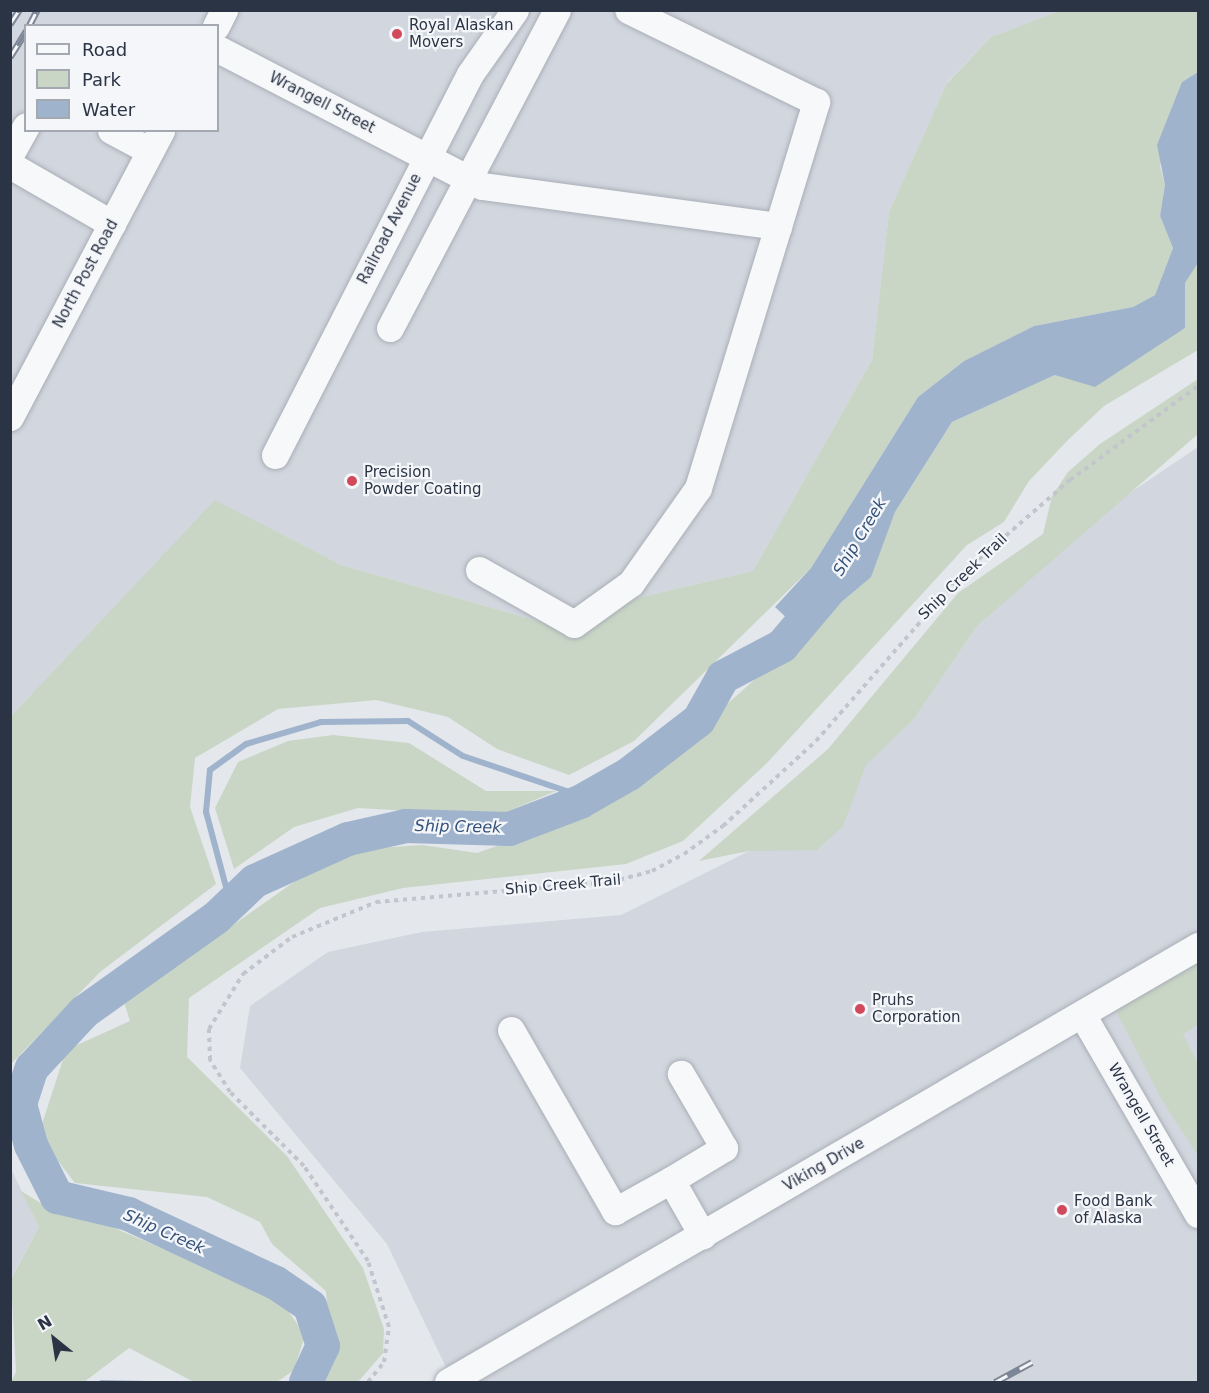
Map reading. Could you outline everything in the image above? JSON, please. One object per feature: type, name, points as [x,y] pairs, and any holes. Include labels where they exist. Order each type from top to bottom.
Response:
[{"type":"street","points":[[217,24],[224,10]]},
{"type":"street","name":"Railroad Avenue","points":[[275,455],[470,74],[515,10]]},
{"type":"street","points":[[390,328],[557,10]]},
{"type":"street","points":[[479,570],[574,624],[632,583],[698,488],[816,102],[628,10]]},
{"type":"street","name":"Wrangell Street","points":[[219,50],[482,186],[778,226]]},
{"type":"street","points":[[10,155],[24,130]]},
{"type":"street","points":[[119,132],[156,141]]},
{"type":"street","name":"North Post Road","points":[[10,417],[156,141]]},
{"type":"street","points":[[10,165],[112,224]]},
{"type":"street","name":"Viking Drive","points":[[448,1383],[1083,1016],[1198,946]]},
{"type":"street","name":"Wrangell Street","points":[[1083,1016],[1198,1214]]},
{"type":"street","points":[[511,1030],[615,1211],[724,1148],[681,1074]]},
{"type":"street","points":[[671,1180],[703,1236]]},
{"type":"path","name":"Ship Creek Trail","points":[[368,1383],[384,1362],[389,1334],[368,1261],[304,1166],[230,1092],[210,1060],[212,1022],[243,974],[307,928],[376,902],[610,882],[652,871],[684,854],[723,826],[816,741],[972,565],[1078,474],[1198,386]]},
{"type":"shaded area","points":[[10,11],[1059,11],[991,37],[948,81],[889,212],[872,360],[753,571],[538,621],[341,565],[215,501],[11,716]]},
{"type":"shaded area","points":[[1198,447],[1198,1382],[453,1382],[387,1244],[240,1068],[250,1006],[328,952],[422,932],[621,915],[801,825],[914,719],[977,626],[1118,501]]},
{"type":"shaded area","points":[[11,1169],[39,1227],[11,1278]]},
{"type":"green space","points":[[1059,11],[1198,11],[1198,72],[1182,82],[1160,166],[1165,185],[1160,216],[1173,248],[1155,295],[1133,307],[1034,326],[964,361],[918,397],[811,568],[634,741],[569,775],[497,749],[448,717],[376,700],[278,709],[195,758],[190,807],[216,884],[100,972],[11,1064],[11,716],[215,500],[341,565],[538,621],[753,571],[872,360],[889,212],[947,83],[991,37]]},
{"type":"green space","points":[[1198,263],[1198,350],[1104,406],[1068,440],[1029,481],[1004,522],[967,545],[767,763],[683,841],[626,864],[403,888],[320,908],[189,998],[187,1057],[287,1156],[363,1268],[384,1329],[383,1353],[358,1382],[314,1382],[330,1349],[326,1291],[272,1244],[260,1222],[207,1197],[75,1183],[48,1148],[42,1124],[66,1050],[130,1021],[124,1002],[304,875],[362,849],[422,845],[477,853],[566,821],[653,770],[870,577],[895,512],[952,422],[1055,375],[1185,328],[1185,283]]},
{"type":"green space","points":[[1198,379],[1198,434],[977,626],[914,719],[866,765],[843,826],[817,850],[749,851],[699,861],[828,749],[958,593],[1043,534],[1052,496],[1068,472],[1100,444]]},
{"type":"green space","points":[[333,735],[409,743],[486,791],[556,791],[497,816],[358,808],[294,827],[234,869],[215,808],[238,762],[288,741]]},
{"type":"green space","points":[[1198,961],[1198,1025],[1183,1034],[1198,1063],[1198,1156],[1162,1100],[1115,1009]]},
{"type":"green space","points":[[21,1191],[60,1215],[86,1216],[279,1298],[305,1335],[294,1370],[277,1382],[194,1382],[129,1348],[84,1382],[11,1382],[16,1372],[11,1279],[39,1227]]},
{"type":"water","points":[[1198,72],[1198,263],[1185,283],[1185,328],[1095,387],[1055,375],[952,422],[895,512],[871,577],[804,634],[775,607],[811,568],[918,397],[964,361],[1034,326],[1133,307],[1155,295],[1173,248],[1160,216],[1165,185],[1157,145],[1182,82]]},
{"type":"water","points":[[101,1380],[194,1382],[97,1382]]},
{"type":"waterway","name":"Ship Creek","points":[[306,1382],[323,1346],[310,1306],[276,1283],[129,1214],[57,1197],[31,1145],[20,1104],[32,1068],[84,1012],[217,917],[255,881],[348,839],[406,826],[509,829],[580,802],[629,774],[699,720],[723,677],[782,646],[827,593]]},
{"type":"waterway","points":[[230,902],[206,812],[210,770],[246,744],[321,722],[408,721],[463,756],[587,798]]},
{"type":"railway","points":[[10,24],[19,10]]},
{"type":"railway","points":[[30,24],[37,10]]},
{"type":"railway","points":[[10,57],[24,34]]},
{"type":"railway","points":[[995,1382],[1032,1362]]},
{"type":"place","name":"Royal Alaskan Movers","points":[[397,34]]},
{"type":"place","name":"Precision Powder Coating","points":[[352,481]]},
{"type":"place","name":"Pruhs Corporation","points":[[860,1009]]},
{"type":"place","name":"Food Bank of Alaska","points":[[1062,1210]]}]
